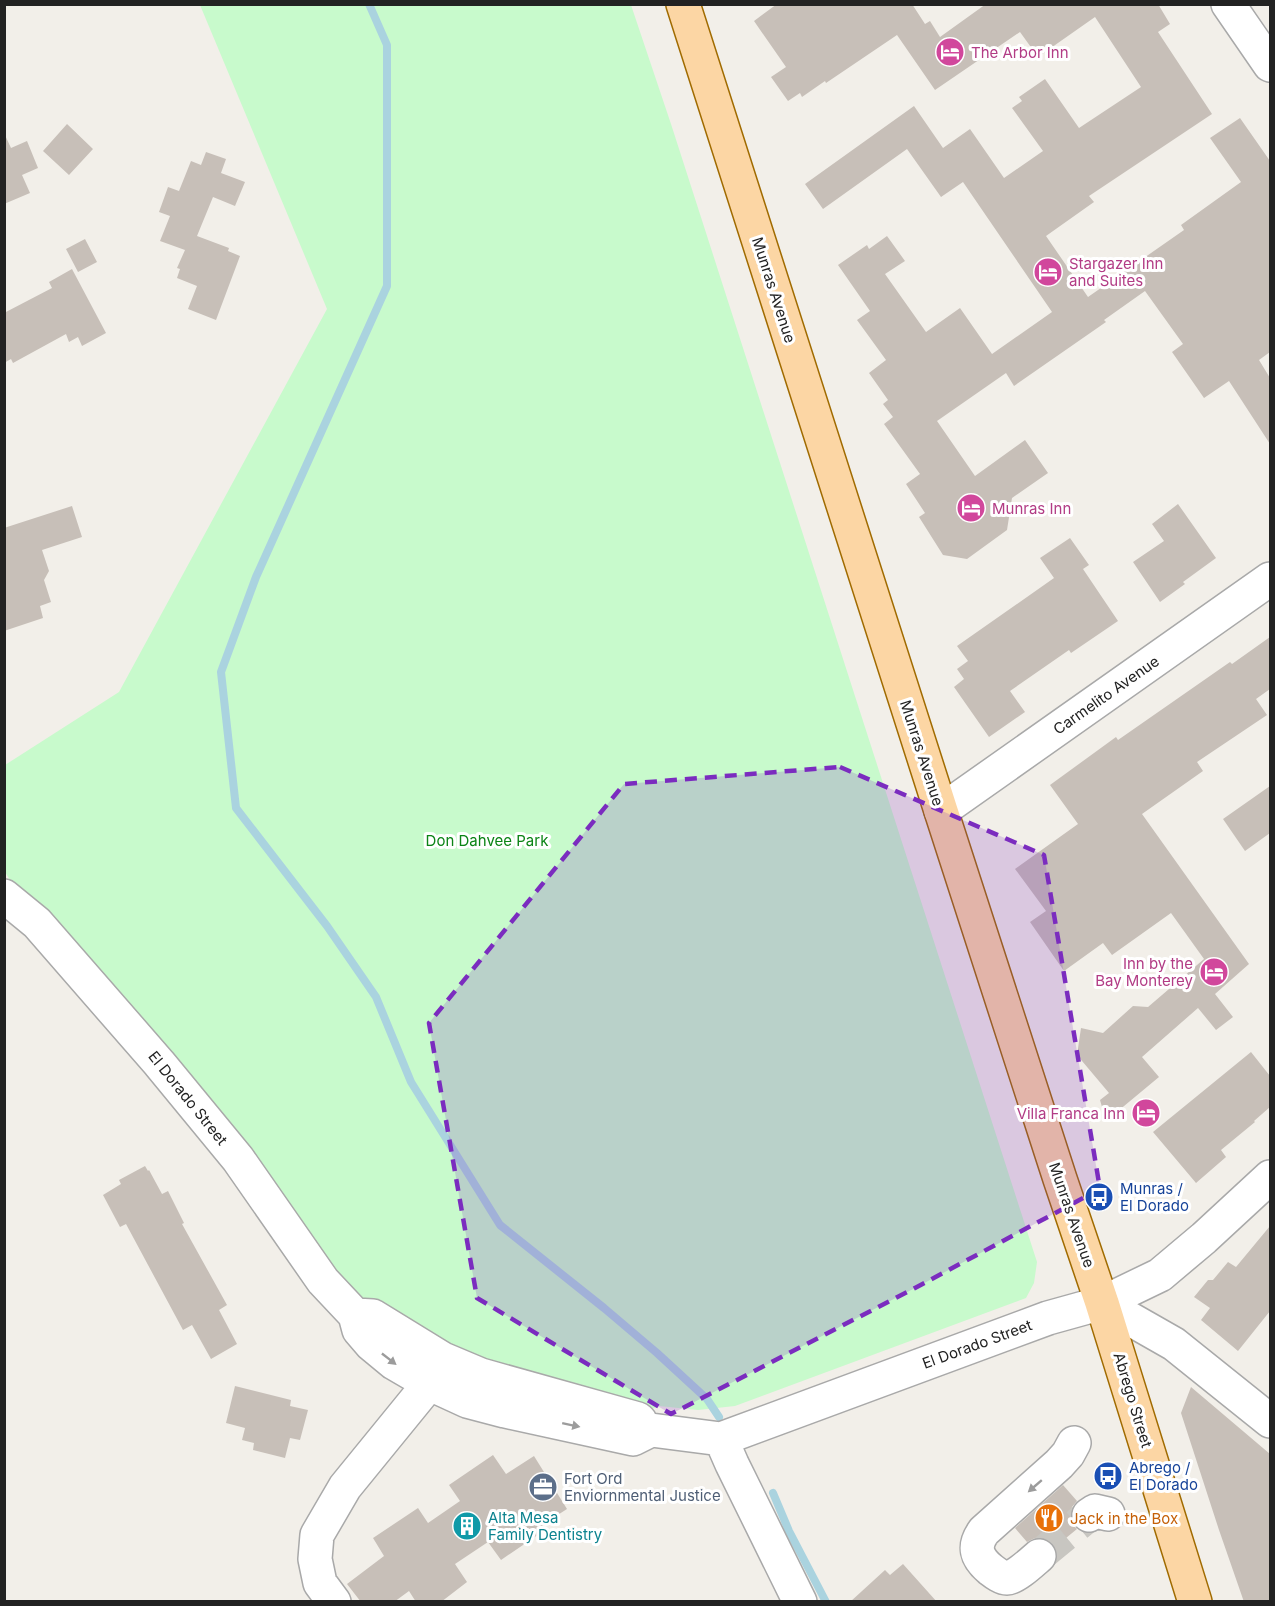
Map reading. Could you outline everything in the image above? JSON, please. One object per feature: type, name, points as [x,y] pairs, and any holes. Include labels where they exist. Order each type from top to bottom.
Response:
[{"type":"main road","name":"Munras Avenue","points":[[683,4],[941,811],[1102,1303]]},
{"type":"main road","name":"Abrego Street","points":[[1102,1303],[1195,1602]]},
{"type":"street","points":[[1228,4],[1270,65]]},
{"type":"street","name":"Carmelito Avenue","points":[[941,811],[1270,579]]},
{"type":"street","points":[[4,872],[38,923]]},
{"type":"street","name":"El Dorado Street","points":[[4,896],[38,923],[159,1063],[231,1150],[323,1281],[355,1315],[358,1330],[394,1363],[430,1384],[467,1401],[496,1409],[633,1439],[651,1430]]},
{"type":"street","name":"El Dorado Street","points":[[355,1315],[373,1316],[443,1359],[481,1375],[638,1419],[651,1430],[721,1439],[1048,1318],[1102,1303],[1160,1275],[1270,1177]]},
{"type":"street","points":[[1102,1303],[1174,1344],[1270,1421]]},
{"type":"street","points":[[334,1602],[321,1583],[315,1559],[316,1535],[345,1487],[436,1376],[447,1374],[496,1393],[519,1386]]},
{"type":"street","points":[[721,1439],[800,1602]]},
{"type":"street","points":[[1039,1556],[1013,1576],[1006,1578],[994,1573],[983,1563],[977,1553],[977,1540],[984,1531],[1059,1464],[1074,1443]]},
{"type":"highlighted area","points":[[840,767],[1044,855],[1100,1189],[671,1414],[477,1298],[429,1023],[624,784]]},
{"type":"green space","name":"Don Dahvee Park","points":[[200,5],[631,5],[1037,1262],[1034,1283],[1026,1298],[735,1406],[698,1410],[659,1406],[619,1423],[372,1328],[37,923],[5,872],[5,765],[119,692],[327,309]]},
{"type":"building","points":[[777,4],[912,4],[925,24],[930,21],[940,37],[986,4],[1158,4],[1170,24],[1158,32],[1212,114],[1089,196],[1094,202],[1046,236],[1088,297],[1184,230],[1181,225],[1241,182],[1210,138],[1240,118],[1270,161],[1270,352],[1259,360],[1270,378],[1270,444],[1229,381],[1204,398],[1172,352],[1183,344],[1145,291],[1104,320],[1106,322],[1014,386],[1006,373],[937,421],[975,476],[1025,440],[1048,473],[1012,498],[1007,530],[967,559],[943,555],[919,517],[925,513],[906,484],[920,474],[884,424],[893,417],[883,404],[888,400],[869,373],[886,360],[857,320],[870,311],[838,265],[867,245],[869,249],[887,236],[905,261],[885,274],[926,332],[960,308],[992,354],[1052,312],[963,182],[941,197],[907,149],[823,209],[805,184],[914,106],[943,148],[970,129],[1004,178],[1043,151],[1012,108],[1022,101],[1019,97],[1045,79],[1079,128],[1141,87],[1095,17],[1038,57],[1020,32],[935,90],[897,35],[826,83],[825,81],[802,97],[800,93],[788,101],[771,77],[786,67],[754,21]]},
{"type":"building","points":[[67,124],[93,149],[69,175],[43,151]]},
{"type":"building","points":[[4,133],[11,148],[27,141],[38,168],[22,175],[30,193],[4,204]]},
{"type":"building","points":[[206,152],[226,159],[221,173],[245,182],[235,206],[213,197],[197,236],[229,248],[228,251],[240,256],[216,320],[188,309],[197,286],[177,278],[180,269],[177,268],[185,250],[160,241],[170,216],[159,212],[168,187],[179,191],[191,161],[201,165]]},
{"type":"building","points":[[85,239],[97,262],[78,272],[66,249]]},
{"type":"building","points":[[72,269],[106,333],[82,346],[78,337],[69,342],[66,334],[13,363],[11,359],[4,363],[4,313],[52,288],[49,282]]},
{"type":"building","points":[[1178,504],[1216,558],[1160,602],[1133,562],[1164,541],[1152,524]]},
{"type":"building","points":[[72,506],[82,537],[42,550],[49,571],[44,580],[51,602],[40,606],[43,618],[4,631],[4,528]]},
{"type":"building","points":[[1070,538],[1089,565],[1083,569],[1118,621],[1071,653],[1069,650],[1010,691],[1025,712],[989,737],[954,687],[964,679],[957,669],[968,661],[957,646],[1054,578],[1040,558]]},
{"type":"building","points":[[1270,637],[1270,689],[1256,699],[1267,715],[1197,762],[1203,771],[1142,814],[1249,964],[1215,994],[1233,1017],[1216,1030],[1198,1008],[1142,1057],[1159,1077],[1106,1121],[1100,1100],[1109,1093],[1077,1055],[1081,1028],[1103,1033],[1133,1006],[1148,1007],[1204,959],[1171,913],[1112,955],[1103,943],[1064,971],[1030,922],[1046,911],[1015,869],[1078,824],[1050,785],[1116,737],[1118,740]]},
{"type":"building","points":[[1270,786],[1270,833],[1245,851],[1223,819]]},
{"type":"building","points":[[1251,1052],[1270,1076],[1270,1107],[1221,1150],[1226,1157],[1196,1183],[1153,1132]]},
{"type":"building","points":[[145,1166],[162,1194],[168,1191],[184,1223],[182,1224],[227,1305],[219,1310],[237,1344],[211,1359],[192,1325],[183,1330],[126,1224],[120,1227],[103,1195],[121,1184],[119,1180]]},
{"type":"building","points":[[1270,1226],[1270,1311],[1238,1351],[1201,1320],[1210,1308],[1194,1297],[1208,1280],[1213,1280],[1228,1262],[1236,1267]]},
{"type":"building","points":[[235,1386],[291,1400],[290,1406],[308,1410],[300,1440],[290,1438],[285,1458],[253,1450],[254,1443],[242,1440],[245,1428],[226,1423]]},
{"type":"building","points":[[1191,1387],[1270,1454],[1270,1602],[1244,1602],[1181,1413]]},
{"type":"building","name":"Alta Mesa Family Dentistry","points":[[493,1455],[506,1474],[534,1456],[567,1509],[542,1525],[545,1530],[501,1560],[488,1542],[455,1564],[467,1582],[441,1602],[416,1602],[409,1591],[394,1602],[361,1602],[347,1584],[384,1556],[373,1538],[418,1508],[428,1523],[460,1501],[449,1485]]},
{"type":"building","name":"Jack in the Box","points":[[1063,1485],[1077,1501],[1072,1507],[1070,1516],[1077,1529],[1055,1547],[1053,1543],[1044,1538],[1035,1538],[1027,1542],[1015,1528]]},
{"type":"building","points":[[903,1564],[937,1602],[850,1602],[885,1570],[890,1575]]},
{"type":"waterway","points":[[369,4],[387,45],[387,286],[256,577],[221,672],[236,808],[327,926],[376,997],[411,1082],[500,1225],[657,1353],[707,1399],[719,1417]]},
{"type":"waterway","points":[[773,1493],[789,1531],[826,1602]]},
{"type":"tunnel","points":[[1039,1556],[1089,1515]]},
{"type":"place","name":"The Arbor Inn","points":[[950,52]]},
{"type":"place","name":"Stargazer Inn and Suites","points":[[1048,272]]},
{"type":"place","name":"Munras Inn","points":[[971,508]]},
{"type":"place","name":"Inn by the Bay Monterey","points":[[1214,972]]},
{"type":"place","name":"Villa Franca Inn","points":[[1146,1113]]},
{"type":"place","name":"Munras / El Dorado","points":[[1099,1197]]},
{"type":"place","name":"Abrego / El Dorado","points":[[1108,1476]]},
{"type":"place","name":"Fort Ord Enviornmental Justice","points":[[543,1487]]},
{"type":"place","name":"Jack in the Box","points":[[1049,1518]]},
{"type":"place","name":"Alta Mesa Family Dentistry","points":[[467,1526]]}]
